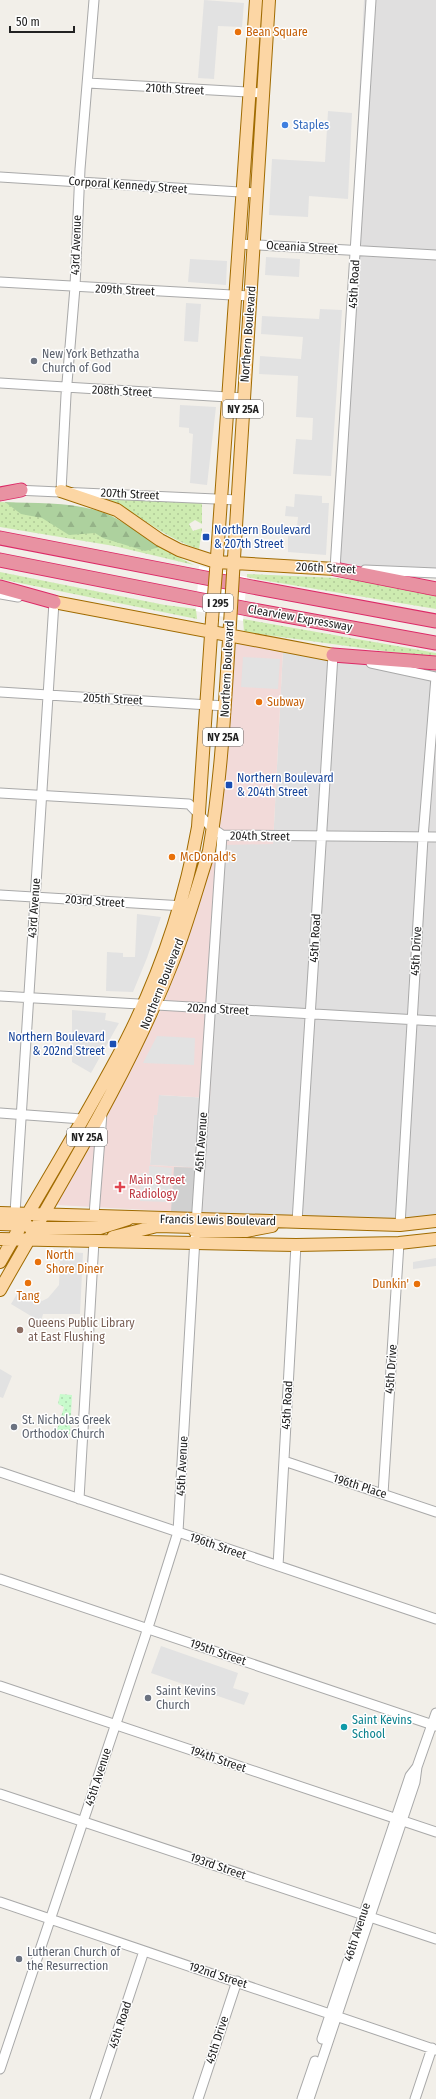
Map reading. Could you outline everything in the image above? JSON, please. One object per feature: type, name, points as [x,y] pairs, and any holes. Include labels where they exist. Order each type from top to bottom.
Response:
[{"type":"highway","points":[[0,494],[21,490]]},
{"type":"highway","name":"Clearview Expressway","points":[[0,538],[436,621]]},
{"type":"highway","name":"Clearview Expressway","points":[[0,560],[248,609],[436,643]]},
{"type":"highway","points":[[335,569],[436,589]]},
{"type":"highway","points":[[0,587],[54,602]]},
{"type":"highway","points":[[333,655],[436,663]]},
{"type":"main road","name":"Northern Boulevard","points":[[0,1262],[174,960],[209,851],[217,832],[225,706],[221,635],[212,620],[256,0]]},
{"type":"main road","name":"Northern Boulevard","points":[[0,1290],[102,1110],[148,1005],[165,952],[194,850],[199,815],[207,705],[221,635],[230,624],[269,0]]},
{"type":"main road","name":"206th Street","points":[[61,491],[117,510],[179,550],[216,566],[234,569],[335,569]]},
{"type":"main road","points":[[54,602],[221,635],[333,655]]},
{"type":"main road","name":"Francis Lewis Boulevard","points":[[0,1213],[94,1215],[133,1218],[195,1230],[296,1245],[399,1243],[436,1238]]},
{"type":"main road","points":[[0,1224],[29,1225],[42,1215]]},
{"type":"main road","points":[[14,1238],[27,1228],[100,1228],[133,1218]]},
{"type":"main road","name":"Francis Lewis Boulevard","points":[[0,1239],[14,1238],[28,1240],[94,1241],[195,1230],[297,1222],[400,1225],[436,1221]]},
{"type":"street","name":"43rd Avenue","points":[[61,491],[66,387],[75,287],[79,182],[94,0]]},
{"type":"street","name":"45th Road","points":[[335,569],[371,0]]},
{"type":"street","name":"210th Street","points":[[88,83],[263,94]]},
{"type":"street","name":"Corporal Kennedy Street","points":[[0,177],[257,193]]},
{"type":"street","name":"Oceania Street","points":[[239,244],[436,255]]},
{"type":"street","name":"209th Street","points":[[0,282],[250,296]]},
{"type":"street","name":"208th Street","points":[[0,383],[244,398]]},
{"type":"street","points":[[0,488],[21,490]]},
{"type":"street","name":"207th Street","points":[[21,490],[238,500]]},
{"type":"street","name":"206th Street","points":[[335,569],[436,573]]},
{"type":"street","points":[[0,594],[54,602]]},
{"type":"street","name":"43rd Avenue","points":[[15,1213],[54,602]]},
{"type":"street","name":"45th Road","points":[[297,1222],[333,655]]},
{"type":"street","points":[[333,655],[436,677]]},
{"type":"street","name":"45th Drive","points":[[400,1225],[423,838],[436,677]]},
{"type":"street","name":"205th Street","points":[[0,692],[225,706]]},
{"type":"street","name":"204th Street","points":[[0,793],[189,804],[217,832],[322,837],[436,837]]},
{"type":"street","name":"45th Avenue","points":[[0,2069],[148,1629],[178,1532],[195,1230],[210,1008],[217,832]]},
{"type":"street","name":"203rd Street","points":[[0,895],[191,907]]},
{"type":"street","name":"202nd Street","points":[[0,996],[436,1021]]},
{"type":"street","points":[[94,1215],[102,1110]]},
{"type":"street","points":[[0,1113],[82,1119]]},
{"type":"street","points":[[79,1499],[94,1241]]},
{"type":"street","name":"45th Drive","points":[[384,1494],[399,1243]]},
{"type":"street","name":"45th Road","points":[[278,1566],[296,1245]]},
{"type":"street","name":"196th Place","points":[[284,1461],[436,1512]]},
{"type":"street","name":"196th Street","points":[[0,1472],[436,1619]]},
{"type":"street","name":"195th Street","points":[[0,1579],[434,1725]]},
{"type":"street","name":"194th Street","points":[[0,1686],[436,1832]]},
{"type":"street","name":"46th Avenue","points":[[309,2099],[399,1820],[410,1776],[417,1768],[434,1725],[436,1713]]},
{"type":"street","name":"193rd Street","points":[[0,1794],[436,1939]]},
{"type":"street","name":"192nd Street","points":[[0,1902],[434,2049]]},
{"type":"street","name":"45th Road","points":[[95,2099],[144,1951]]},
{"type":"street","name":"45th Drive","points":[[198,2099],[237,1982]]},
{"type":"street","name":"46th Avenue","points":[[302,2099],[335,2015]]},
{"type":"street","points":[[415,2099],[434,2049]]},
{"type":"shaded area","points":[[204,0],[244,3],[242,27],[218,26],[214,79],[198,78]]},
{"type":"shaded area","points":[[364,0],[436,0],[436,577],[335,569]]},
{"type":"shaded area","points":[[328,111],[352,113],[348,199],[309,196],[308,217],[269,215],[272,159],[325,162]]},
{"type":"shaded area","points":[[266,257],[300,259],[299,277],[265,275]]},
{"type":"shaded area","points":[[190,259],[227,261],[226,285],[188,282]]},
{"type":"shaded area","points":[[186,303],[201,304],[198,342],[184,341]]},
{"type":"shaded area","points":[[320,309],[342,310],[331,476],[293,474],[296,439],[312,440],[313,418],[296,417],[298,376],[259,374],[260,356],[301,359],[303,337],[261,334],[262,316],[319,319]]},
{"type":"shaded area","points":[[180,405],[216,407],[207,485],[190,483],[193,434],[189,433],[189,428],[179,427]]},
{"type":"shaded area","points":[[295,494],[322,496],[322,503],[329,503],[326,555],[288,552],[288,536],[296,536],[298,517],[285,516],[286,506],[294,507]]},
{"type":"shaded area","points":[[236,642],[283,649],[273,844],[224,845],[210,1098],[159,1095],[157,1115],[154,1115],[150,1165],[205,1168],[202,1213],[56,1205],[160,1012],[187,943],[213,854],[226,773]]},
{"type":"shaded area","points":[[283,649],[436,678],[436,1217],[361,1221],[202,1213],[205,1168],[150,1165],[154,1115],[157,1114],[158,1095],[209,1098],[224,844],[273,844]]},
{"type":"shaded area","points":[[243,657],[280,659],[278,689],[241,687]]},
{"type":"shaded area","points":[[137,914],[161,917],[147,958],[133,992],[106,991],[107,952],[123,953],[123,957],[135,957]]},
{"type":"shaded area","points":[[72,1010],[106,1013],[105,1020],[119,1023],[91,1073],[72,1062]]},
{"type":"shaded area","points":[[157,1036],[195,1038],[194,1065],[143,1063]]},
{"type":"shaded area","points":[[149,1166],[172,1168],[169,1202],[140,1201],[141,1173],[149,1174]]},
{"type":"shaded area","points":[[174,1167],[205,1168],[202,1213],[171,1211]]},
{"type":"shaded area","points":[[54,1251],[83,1253],[80,1314],[43,1314],[41,1322],[11,1304],[20,1289],[42,1301],[48,1298],[59,1285],[60,1261],[53,1260]]},
{"type":"shaded area","points":[[436,1258],[436,1266],[413,1269],[413,1262]]},
{"type":"shaded area","points":[[0,1369],[12,1376],[3,1398],[0,1397]]},
{"type":"shaded area","points":[[161,1646],[238,1673],[233,1688],[249,1693],[244,1705],[151,1673]]},
{"type":"green space","points":[[106,498],[202,503],[202,524],[195,520],[189,524],[193,531],[202,528],[199,549],[175,539]]},
{"type":"green space","points":[[0,502],[68,506],[99,511],[112,516],[168,552],[194,565],[114,546],[0,527]]},
{"type":"green space","points":[[5,502],[59,504],[99,511],[124,523],[160,547],[145,551],[103,538],[95,533],[69,535],[42,518],[21,514]]},
{"type":"green space","points":[[0,572],[165,605],[196,609],[197,619],[0,579]]},
{"type":"green space","points":[[247,574],[337,578],[384,583],[436,595],[436,609],[262,580],[247,577]]},
{"type":"green space","points":[[243,619],[436,653],[436,656],[398,653],[244,632]]},
{"type":"green space","points":[[60,1394],[72,1395],[70,1434],[67,1434],[67,1436],[56,1433],[64,1407],[58,1404]]},
{"type":"pier","points":[[199,566],[247,577],[243,621],[196,611]]},
{"type":"place","name":"Bean Square","points":[[238,32]]},
{"type":"place","name":"Staples","points":[[285,125]]},
{"type":"place","name":"New York Bethzatha Church of God","points":[[34,361]]},
{"type":"place","name":"Northern Boulevard & 207th Street","points":[[206,537]]},
{"type":"place","name":"Subway","points":[[259,702]]},
{"type":"place","name":"Northern Boulevard & 204th Street","points":[[229,785]]},
{"type":"place","name":"McDonald's","points":[[172,857]]},
{"type":"place","name":"Northern Boulevard & 202nd Street","points":[[113,1044]]},
{"type":"place","name":"Main Street Radiology","points":[[120,1187]]},
{"type":"place","name":"North Shore Diner","points":[[38,1262]]},
{"type":"place","name":"Tang","points":[[28,1283]]},
{"type":"place","name":"Dunkin'","points":[[417,1284]]},
{"type":"place","name":"Queens Public Library at East Flushing","points":[[20,1330]]},
{"type":"place","name":"St. Nicholas Greek Orthodox Church","points":[[14,1427]]},
{"type":"place","name":"Saint Kevins Church","points":[[148,1698]]},
{"type":"place","name":"Saint Kevins School","points":[[344,1727]]},
{"type":"place","name":"Lutheran Church of the Resurrection","points":[[19,1959]]}]
